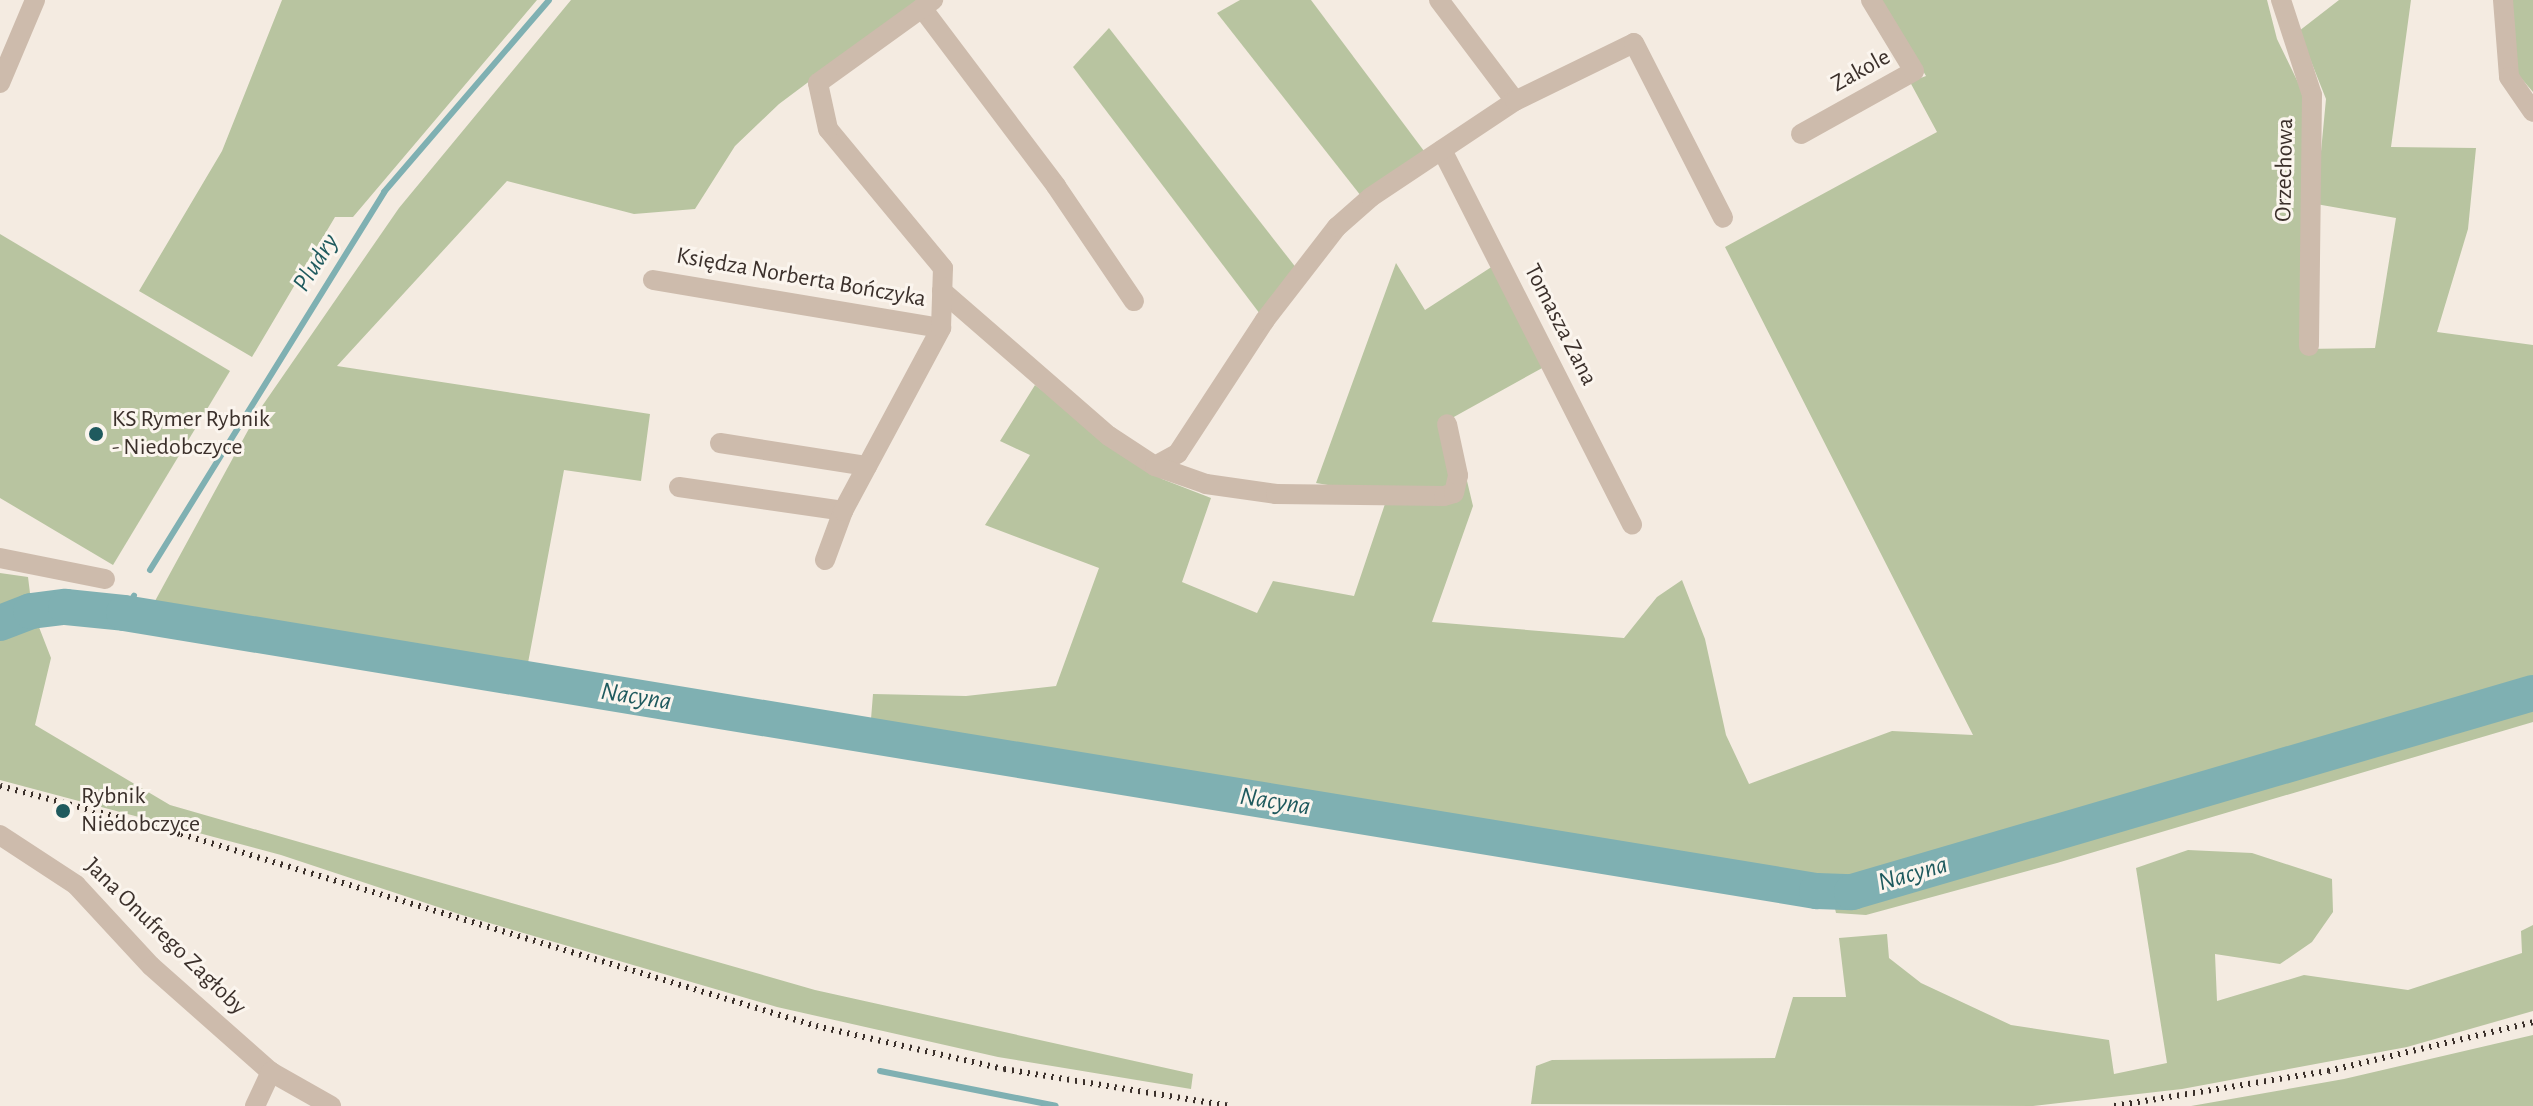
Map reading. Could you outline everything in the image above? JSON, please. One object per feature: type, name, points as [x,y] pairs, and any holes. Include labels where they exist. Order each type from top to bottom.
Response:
[{"type":"street","points":[[0,83],[35,0]]},
{"type":"street","points":[[1439,0],[1515,101]]},
{"type":"street","name":"Zakole","points":[[1801,134],[1914,71],[1871,0]]},
{"type":"street","name":"Orzechowa","points":[[2281,0],[2312,95],[2309,346]]},
{"type":"street","points":[[2503,0],[2509,77],[2533,112]]},
{"type":"street","name":"Księdza Norberta Bończyka","points":[[825,560],[843,511],[941,328],[943,268],[828,129],[818,83],[928,4],[1134,301]]},
{"type":"street","points":[[1155,466],[1178,453],[1265,320],[1337,227],[1371,197],[1515,101],[1634,43],[1723,218]]},
{"type":"street","name":"Tomasza Zana","points":[[1442,150],[1632,525]]},
{"type":"street","name":"Księdza Norberta Bończyka","points":[[653,280],[941,328]]},
{"type":"street","points":[[942,291],[1109,436],[1155,466],[1206,484],[1276,494],[1444,496],[1454,493],[1458,475],[1447,424]]},
{"type":"street","points":[[720,443],[867,466]]},
{"type":"street","points":[[679,487],[843,511]]},
{"type":"street","points":[[0,558],[105,579]]},
{"type":"street","name":"Jana Onufrego Zagłoby","points":[[0,835],[76,885],[151,966],[271,1072],[331,1106]]},
{"type":"street","points":[[255,1106],[271,1072]]},
{"type":"green space","points":[[282,0],[537,0],[353,217],[335,217],[252,357],[139,291],[222,151]]},
{"type":"green space","points":[[571,0],[918,0],[779,104],[735,146],[695,209],[634,214],[507,181],[337,366],[650,414],[641,481],[564,470],[528,663],[155,601],[258,412],[399,208]]},
{"type":"green space","points":[[1240,0],[1311,0],[1424,151],[1361,196],[1217,13]]},
{"type":"green space","points":[[1881,0],[2267,0],[2277,39],[2306,99],[2303,349],[2375,348],[2396,218],[2316,204],[2326,99],[2299,31],[2339,0],[2411,0],[2391,147],[2476,148],[2468,229],[2437,332],[2533,345],[2533,687],[1856,884],[1782,877],[871,719],[873,694],[966,696],[1056,686],[1099,568],[985,525],[1030,455],[1000,441],[1035,385],[1162,479],[1211,498],[1182,582],[1257,613],[1273,581],[1354,596],[1388,495],[1316,483],[1396,263],[1425,310],[1493,266],[1544,367],[1452,418],[1473,506],[1432,622],[1624,638],[1657,597],[1682,580],[1705,639],[1726,735],[1749,784],[1892,731],[1973,735],[1725,247],[1937,132],[1910,82],[1926,76]]},
{"type":"green space","points":[[2510,0],[2533,0],[2533,92],[2515,71]]},
{"type":"green space","points":[[1109,28],[1297,269],[1260,314],[1073,67]]},
{"type":"green space","name":"KS Rymer Rybnik - Niedobczyce","points":[[0,234],[230,371],[113,565],[0,498]]},
{"type":"green space","points":[[0,573],[28,577],[31,601],[0,614]]},
{"type":"green space","points":[[37,622],[51,658],[35,725],[170,805],[815,990],[1193,1074],[1191,1089],[998,1057],[777,1007],[462,915],[281,855],[0,780],[0,634]]},
{"type":"green space","points":[[2533,703],[2533,722],[2057,863],[1866,915],[1836,913],[1833,900],[1853,900]]},
{"type":"green space","points":[[2188,850],[2252,853],[2332,879],[2333,912],[2312,942],[2280,964],[2215,954],[2217,1001],[2304,975],[2408,990],[2522,953],[2521,931],[2533,925],[2533,1011],[2407,1047],[2182,1089],[2033,1106],[1531,1104],[1536,1066],[1552,1060],[1775,1058],[1793,997],[1846,997],[1839,938],[1887,934],[1889,958],[1921,983],[2011,1025],[2109,1040],[2114,1074],[2167,1063],[2136,868]]},
{"type":"green space","points":[[2533,1035],[2533,1106],[2191,1106],[2344,1079]]},
{"type":"waterway","name":"Pludry","points":[[150,570],[384,192],[549,0]]},
{"type":"waterway","name":"Pludry","points":[[124,613],[134,596]]},
{"type":"waterway","name":"Nacyna","points":[[0,623],[31,611],[66,607],[124,613],[1817,891],[1852,892],[2533,693]]},
{"type":"waterway","points":[[700,707],[707,722]]},
{"type":"waterway","points":[[880,1071],[1056,1106]]},
{"type":"railway","points":[[0,786],[181,834],[816,1026],[1004,1069],[1230,1106]]},
{"type":"railway","points":[[2114,1106],[2328,1071],[2533,1022]]},
{"type":"place","name":"KS Rymer Rybnik - Niedobczyce","points":[[96,434]]},
{"type":"place","name":"Rybnik Niedobczyce","points":[[63,811]]}]
